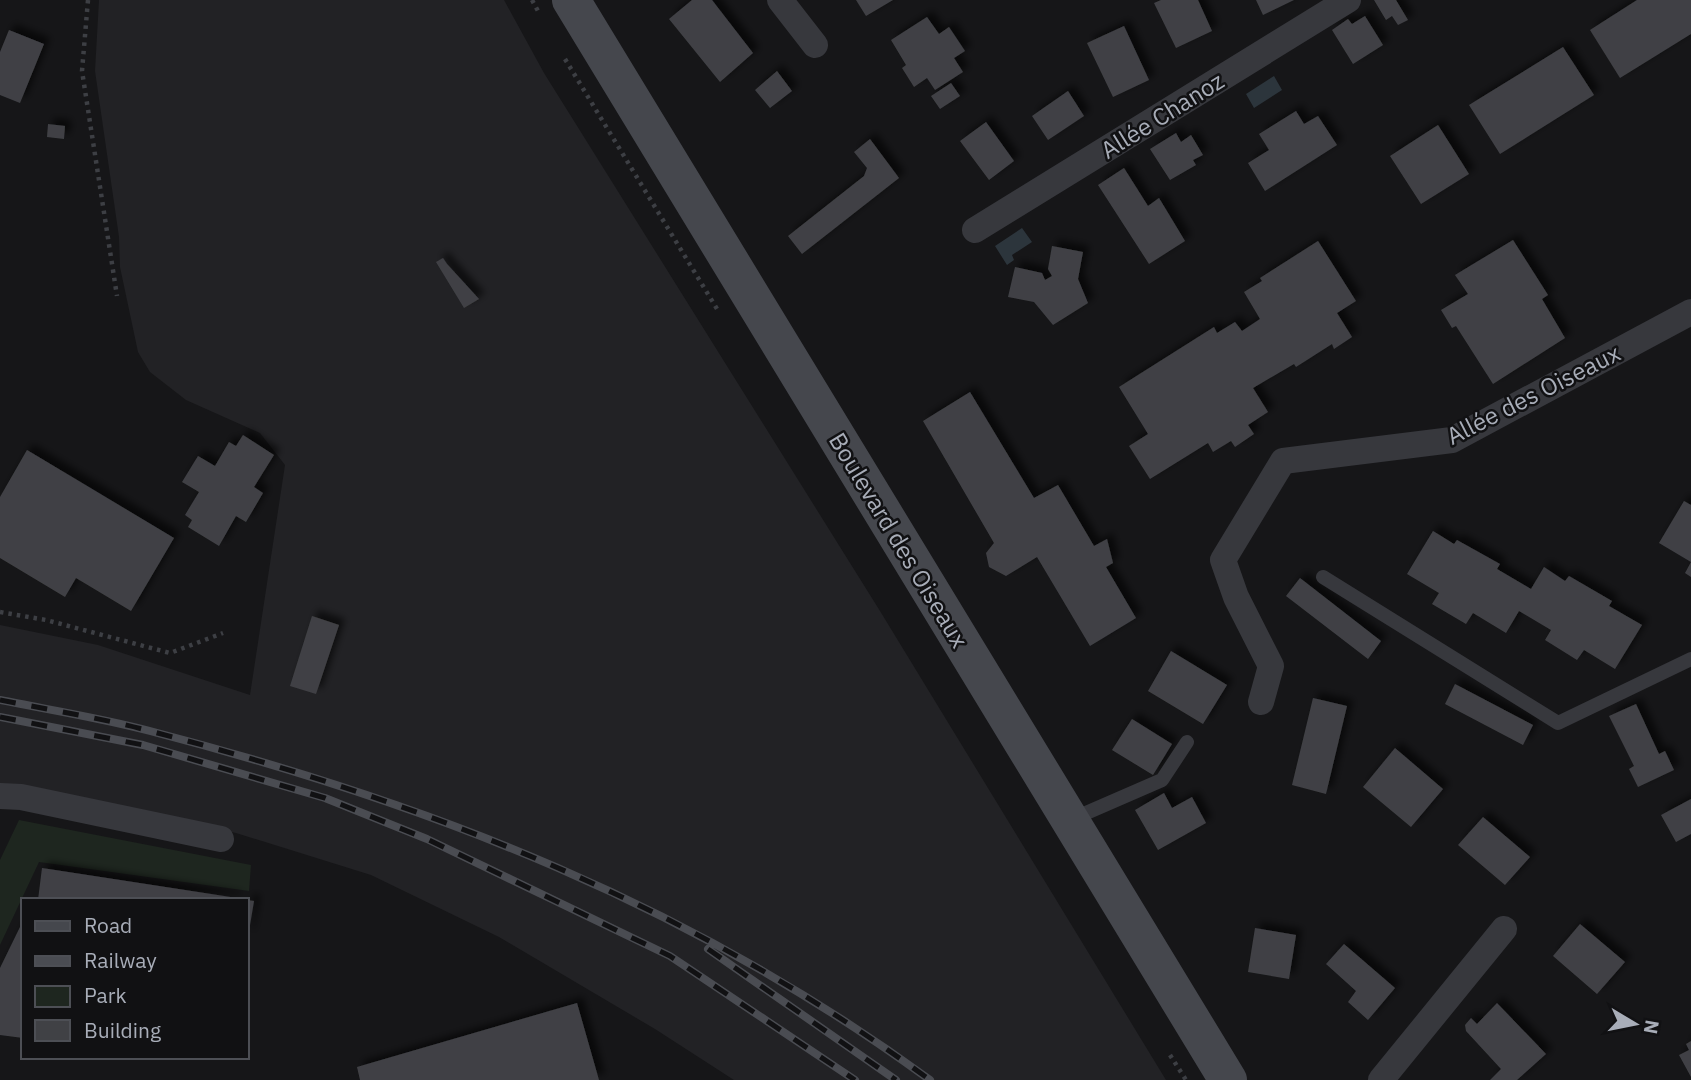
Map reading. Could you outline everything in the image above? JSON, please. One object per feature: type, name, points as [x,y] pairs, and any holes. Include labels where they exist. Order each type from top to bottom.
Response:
[{"type":"street","name":"Boulevard des Oiseaux","points":[[571,0],[1228,1080]]},
{"type":"street","points":[[780,0],[815,45]]},
{"type":"street","name":"Allée Chanoz","points":[[975,230],[1348,0]]},
{"type":"street","name":"Allée des Oiseaux","points":[[1261,702],[1271,666],[1236,597],[1223,560],[1283,461],[1452,440],[1691,312]]},
{"type":"street","points":[[0,796],[21,797],[221,839]]},
{"type":"street","points":[[1381,1080],[1504,929]]},
{"type":"lane","points":[[1323,577],[1558,723],[1691,660]]},
{"type":"lane","points":[[1069,820],[1162,780],[1187,742]]},
{"type":"path","points":[[88,0],[82,71],[117,296]]},
{"type":"path","points":[[0,612],[46,620],[170,653],[223,632]]},
{"type":"shaded area","points":[[99,0],[504,0],[544,73],[880,611],[1166,1080],[734,1080],[655,1029],[499,937],[371,875],[236,833],[150,813],[0,785],[0,625],[98,645],[250,695],[285,465],[260,433],[186,400],[150,372],[138,352],[120,267],[119,237],[95,71]]},
{"type":"shaded area","points":[[1274,76],[1282,90],[1254,108],[1246,94]]},
{"type":"shaded area","points":[[1022,228],[1032,242],[1012,255],[1014,260],[1007,265],[995,246]]},
{"type":"green space","points":[[19,820],[251,865],[249,891],[39,862],[0,945],[0,860]]},
{"type":"building","points":[[692,0],[712,0],[753,53],[720,82],[669,19]]},
{"type":"building","points":[[856,0],[893,0],[866,16]]},
{"type":"building","points":[[1161,0],[1198,0],[1212,31],[1176,48],[1154,3]]},
{"type":"building","points":[[1256,0],[1294,0],[1263,15]]},
{"type":"building","points":[[1374,0],[1396,0],[1408,20],[1398,25],[1392,16],[1386,20]]},
{"type":"building","points":[[1637,0],[1691,0],[1691,34],[1620,78],[1590,30]]},
{"type":"building","points":[[1365,16],[1383,45],[1353,64],[1332,30],[1348,19],[1352,24]]},
{"type":"building","points":[[927,17],[939,34],[949,27],[965,51],[954,58],[963,72],[935,90],[927,78],[914,87],[902,68],[906,65],[891,40]]},
{"type":"building","points":[[1124,26],[1149,80],[1113,97],[1087,43]]},
{"type":"building","points":[[9,30],[44,44],[20,103],[0,95],[0,52]]},
{"type":"building","points":[[1563,47],[1594,95],[1500,154],[1469,105]]},
{"type":"building","points":[[777,71],[792,91],[770,108],[755,90]]},
{"type":"building","points":[[951,83],[960,96],[940,109],[931,96]]},
{"type":"building","points":[[1068,91],[1084,116],[1048,140],[1032,116]]},
{"type":"building","points":[[1296,111],[1304,124],[1318,116],[1337,145],[1265,191],[1248,163],[1269,150],[1259,134]]},
{"type":"building","points":[[986,122],[1014,161],[989,180],[960,141]]},
{"type":"building","points":[[48,124],[65,126],[64,139],[47,137]]},
{"type":"building","points":[[1438,125],[1469,174],[1421,204],[1390,156]]},
{"type":"building","points":[[1176,133],[1181,142],[1191,135],[1203,155],[1193,160],[1196,165],[1170,180],[1150,149]]},
{"type":"building","points":[[870,139],[899,178],[802,254],[788,236],[864,176],[867,168],[854,152]]},
{"type":"building","points":[[1124,168],[1148,206],[1159,198],[1185,241],[1149,264],[1098,185]]},
{"type":"building","points":[[1513,240],[1548,295],[1542,299],[1565,338],[1493,384],[1456,326],[1452,328],[1441,310],[1468,294],[1455,275]]},
{"type":"building","points":[[1318,241],[1356,301],[1337,313],[1352,337],[1334,349],[1332,344],[1296,367],[1294,364],[1253,388],[1268,412],[1248,425],[1254,434],[1235,447],[1231,441],[1213,452],[1208,443],[1150,479],[1129,446],[1148,434],[1119,387],[1214,327],[1217,333],[1235,322],[1242,331],[1260,319],[1244,292],[1262,281],[1260,278]]},
{"type":"building","points":[[1052,246],[1083,252],[1078,279],[1088,303],[1053,325],[1034,302],[1008,297],[1015,267],[1042,273],[1045,280],[1052,276],[1048,269]]},
{"type":"building","points":[[443,258],[479,299],[464,308],[436,262]]},
{"type":"building","points":[[970,392],[1034,498],[1058,485],[1094,546],[1107,539],[1113,563],[1106,567],[1136,618],[1090,646],[1037,557],[1006,576],[989,567],[986,553],[994,543],[923,421]]},
{"type":"building","points":[[243,435],[274,455],[254,487],[263,493],[246,522],[236,516],[219,546],[188,527],[192,520],[185,515],[199,492],[182,482],[198,456],[215,466],[229,442],[236,446]]},
{"type":"building","points":[[27,450],[174,538],[131,611],[76,578],[65,597],[0,558],[0,497]]},
{"type":"building","points":[[1684,501],[1691,505],[1691,562],[1659,543]]},
{"type":"building","points":[[1433,531],[1454,544],[1457,540],[1500,564],[1497,569],[1531,589],[1544,567],[1565,581],[1569,576],[1612,601],[1609,606],[1642,625],[1615,669],[1584,650],[1577,660],[1545,640],[1551,630],[1519,611],[1506,633],[1473,613],[1466,624],[1432,604],[1439,593],[1407,574]]},
{"type":"building","points":[[1691,562],[1691,577],[1685,573]]},
{"type":"building","points":[[1300,578],[1381,641],[1368,659],[1286,596]]},
{"type":"building","points":[[312,616],[339,625],[316,694],[290,686]]},
{"type":"building","points":[[1171,651],[1227,685],[1203,724],[1148,691]]},
{"type":"building","points":[[1455,684],[1533,725],[1523,745],[1445,704]]},
{"type":"building","points":[[1313,698],[1347,706],[1326,794],[1292,785]]},
{"type":"building","points":[[1636,704],[1659,754],[1665,751],[1674,770],[1638,787],[1629,769],[1634,766],[1609,716]]},
{"type":"building","points":[[1132,719],[1172,744],[1153,775],[1112,750]]},
{"type":"building","points":[[1395,748],[1443,789],[1411,827],[1363,787]]},
{"type":"building","points":[[1164,793],[1172,808],[1192,797],[1206,823],[1158,850],[1135,810]]},
{"type":"building","points":[[1691,799],[1691,834],[1676,842],[1661,815]]},
{"type":"building","points":[[1483,817],[1530,857],[1505,885],[1458,845]]},
{"type":"building","points":[[42,868],[237,898],[38,898]]},
{"type":"building","points":[[248,900],[254,901],[248,937]]},
{"type":"building","points":[[1580,924],[1625,962],[1597,994],[1553,956]]},
{"type":"building","points":[[21,927],[21,1038],[0,1035],[0,968]]},
{"type":"building","points":[[1255,928],[1296,935],[1289,979],[1248,972]]},
{"type":"building","points":[[1344,944],[1395,988],[1368,1020],[1348,1002],[1356,991],[1326,964]]},
{"type":"building","points":[[577,1003],[599,1080],[360,1080],[357,1067]]},
{"type":"building","points":[[1497,1003],[1546,1054],[1517,1080],[1490,1080],[1501,1069],[1466,1031],[1465,1025],[1471,1018],[1477,1024]]},
{"type":"building","points":[[1691,1041],[1691,1077],[1679,1055],[1689,1050],[1686,1044]]},
{"type":"railway","points":[[0,700],[132,726],[256,760],[459,828],[557,868],[653,912],[747,962],[840,1018],[930,1080]]},
{"type":"railway","points":[[0,717],[143,745],[325,798],[427,839],[670,956],[855,1080]]},
{"type":"railway","points":[[708,949],[896,1080]]}]
